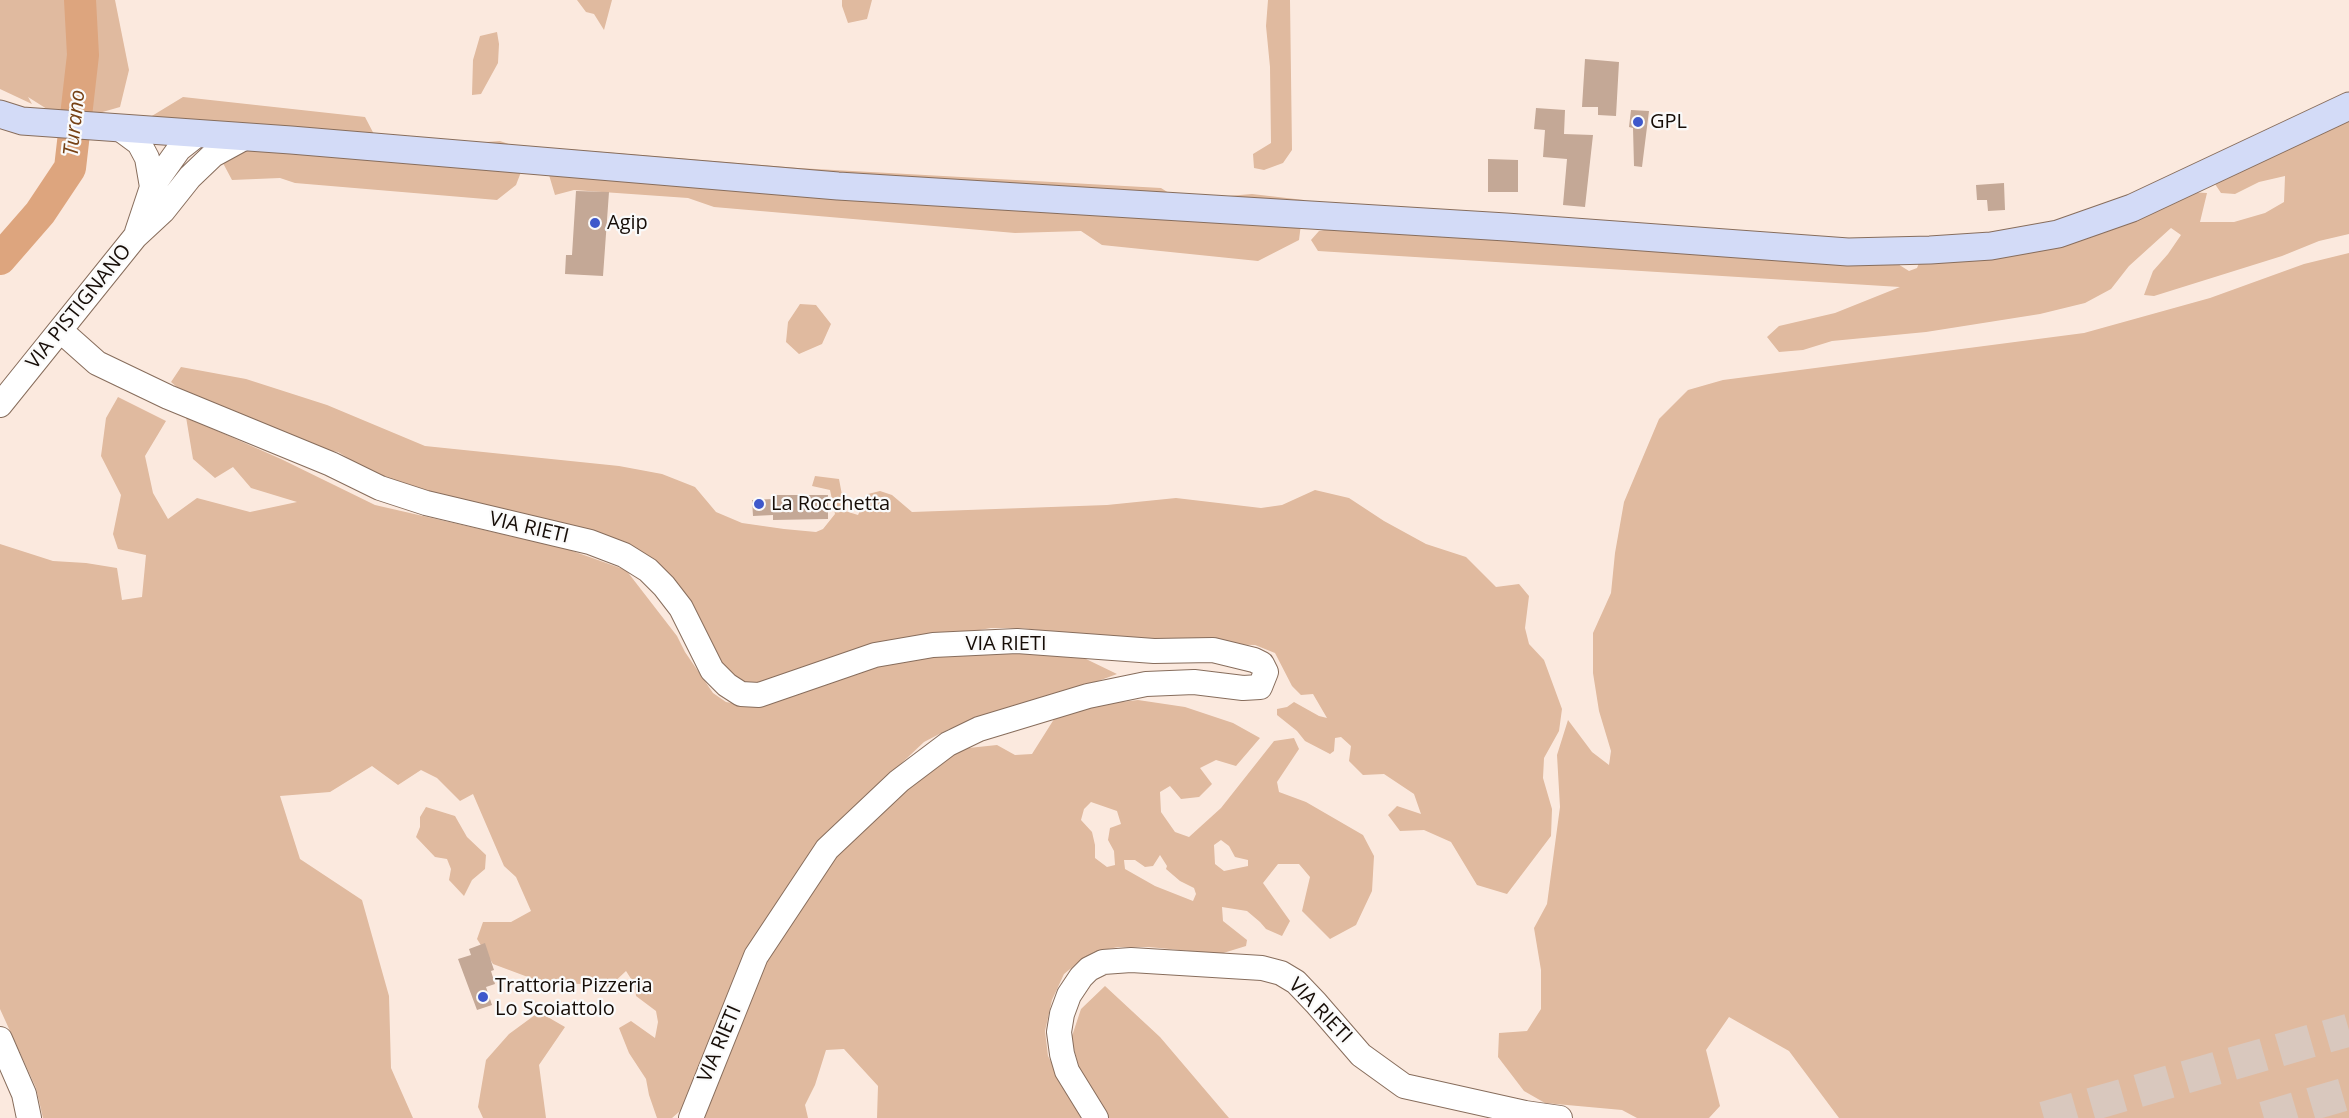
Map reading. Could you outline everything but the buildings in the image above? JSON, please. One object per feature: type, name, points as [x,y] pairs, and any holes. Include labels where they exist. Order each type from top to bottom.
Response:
[{"type":"main road","points":[[11,117],[120,129],[246,137],[848,186],[1506,227],[1848,252],[1991,246],[2058,234],[2132,208],[2349,106]]},
{"type":"street","points":[[120,129],[139,143],[147,158],[152,187]]},
{"type":"street","points":[[190,177],[198,153],[198,134]]},
{"type":"street","points":[[135,237],[152,187],[179,149],[198,134]]},
{"type":"street","points":[[135,237],[163,211],[190,177],[213,155],[246,137]]},
{"type":"street","name":"VIA PISTIGNANO","points":[[0,405],[135,237]]},
{"type":"street","name":"VIA RIETI","points":[[61,331],[97,363],[168,397],[331,464],[380,488],[426,503],[590,542],[624,555],[648,570],[664,585],[681,608],[712,670],[727,685],[741,694],[759,695],[875,655],[945,644],[1017,640],[1154,651],[1213,651],[1254,660],[1262,664],[1266,672],[1260,687],[1243,688],[1194,682],[1146,684],[1088,696],[979,729],[948,744],[899,781],[827,849],[756,956],[691,1118]]},
{"type":"street","name":"VIA RIETI","points":[[1096,1118],[1067,1071],[1059,1032],[1062,1014],[1069,995],[1089,969],[1103,962],[1131,960],[1262,968],[1281,973],[1296,982],[1361,1055],[1404,1086],[1560,1118]]},
{"type":"street","points":[[0,1039],[24,1094],[29,1118]]},
{"type":"shaded area","points":[[0,0],[115,0],[129,70],[120,107],[92,115],[58,116],[28,97],[32,104],[0,89]]},
{"type":"shaded area","points":[[577,0],[612,0],[604,30],[594,14],[586,12]]},
{"type":"shaded area","points":[[842,0],[872,0],[867,19],[848,23]]},
{"type":"shaded area","points":[[1268,0],[1290,0],[1292,150],[1283,163],[1264,170],[1254,168],[1253,154],[1271,143],[1270,67],[1266,26]]},
{"type":"shaded area","points":[[497,32],[498,63],[481,94],[472,95],[473,60],[480,36]]},
{"type":"shaded area","points":[[183,97],[365,117],[377,140],[460,144],[500,141],[529,151],[516,185],[497,200],[295,183],[280,178],[232,180],[216,150],[161,141],[142,122]]},
{"type":"shaded area","points":[[2349,113],[2349,234],[2319,241],[2282,256],[2154,296],[2144,295],[2153,271],[2181,235],[2171,228],[2129,266],[2111,289],[2085,303],[2040,314],[1926,332],[1832,341],[1803,350],[1779,352],[1767,337],[1779,326],[1835,313],[1900,287],[1318,251],[1311,240],[1319,231],[1345,226],[1893,261],[1909,271],[1917,268],[1921,258],[2188,192],[2207,193],[2200,222],[2234,222],[2265,213],[2284,202],[2285,176],[2259,182],[2235,194],[2221,193],[2215,184]]},
{"type":"shaded area","points":[[567,149],[798,168],[1161,188],[1180,200],[1252,194],[1304,200],[1299,240],[1258,261],[1102,245],[1081,231],[1015,233],[714,207],[688,198],[574,190],[555,195],[549,175]]},
{"type":"shaded area","points":[[2349,253],[2349,1118],[1839,1118],[1789,1051],[1729,1017],[1706,1050],[1720,1106],[1709,1118],[1637,1118],[1622,1110],[1545,1103],[1524,1091],[1498,1057],[1499,1033],[1527,1031],[1541,1009],[1541,970],[1534,928],[1547,904],[1560,807],[1557,755],[1568,720],[1592,752],[1609,765],[1611,751],[1599,711],[1593,673],[1593,633],[1611,593],[1624,502],[1659,419],[1688,390],[1723,380],[2084,333],[2210,298],[2304,264]]},
{"type":"shaded area","points":[[800,304],[816,305],[831,324],[822,344],[799,354],[786,342],[788,322]]},
{"type":"shaded area","points":[[181,367],[246,379],[327,405],[425,446],[619,466],[662,474],[695,487],[716,512],[742,523],[784,529],[816,532],[823,529],[835,514],[830,490],[812,486],[815,476],[839,479],[845,511],[858,515],[868,494],[880,491],[892,495],[912,512],[1107,505],[1176,498],[1261,508],[1282,505],[1315,490],[1349,498],[1426,544],[1466,557],[1496,587],[1519,584],[1529,596],[1525,628],[1529,644],[1544,660],[1562,709],[1559,731],[1544,758],[1543,778],[1552,809],[1551,836],[1507,894],[1477,885],[1451,842],[1424,830],[1400,831],[1388,815],[1397,806],[1421,814],[1414,794],[1384,774],[1363,775],[1349,761],[1351,746],[1341,737],[1335,738],[1334,751],[1330,754],[1305,741],[1297,731],[1277,715],[1277,709],[1287,707],[1294,702],[1327,718],[1313,694],[1301,695],[1292,686],[1275,653],[1255,645],[1151,643],[1021,628],[991,628],[911,642],[759,685],[738,684],[723,672],[652,564],[418,492],[371,472],[338,452],[309,448],[193,401],[171,382]]},
{"type":"shaded area","points":[[118,397],[166,421],[145,456],[153,493],[168,519],[197,498],[250,512],[297,502],[251,488],[233,467],[215,478],[193,459],[186,417],[281,459],[375,505],[567,549],[626,570],[677,636],[713,693],[726,702],[748,706],[890,662],[975,651],[1055,652],[1086,659],[1117,674],[986,723],[949,729],[924,742],[853,809],[800,868],[782,896],[695,1098],[672,1118],[657,1118],[646,1079],[629,1053],[619,1028],[631,1021],[655,1038],[658,1022],[656,1011],[636,996],[635,985],[626,971],[609,987],[544,983],[493,964],[477,939],[483,922],[511,922],[531,911],[516,877],[504,866],[473,794],[460,801],[437,778],[421,770],[398,785],[372,766],[330,792],[280,796],[300,859],[362,900],[389,996],[391,1068],[413,1118],[43,1118],[36,1088],[0,1009],[0,544],[53,561],[117,568],[122,600],[142,597],[146,555],[118,549],[113,534],[121,495],[101,456],[106,418]]},
{"type":"shaded area","points":[[1138,700],[1185,707],[1233,723],[1260,738],[1236,766],[1216,760],[1200,768],[1212,784],[1199,797],[1181,799],[1170,786],[1160,792],[1161,812],[1175,832],[1189,837],[1221,808],[1274,741],[1294,738],[1299,749],[1277,782],[1279,792],[1306,802],[1363,835],[1374,856],[1372,891],[1356,925],[1330,939],[1302,911],[1310,877],[1299,864],[1278,864],[1263,883],[1290,921],[1282,936],[1266,929],[1247,911],[1222,907],[1223,921],[1247,940],[1246,946],[1220,954],[1149,947],[1118,947],[1094,952],[1081,960],[1064,974],[1052,1000],[1045,1031],[1048,1056],[1082,1118],[877,1118],[878,1086],[844,1049],[826,1050],[815,1085],[805,1105],[808,1118],[701,1118],[750,982],[770,957],[778,939],[843,845],[881,808],[959,749],[997,745],[1015,755],[1032,754],[1056,716],[1104,704]],"holes":[[[1091,802],[1117,811],[1121,824],[1110,828],[1108,840],[1114,851],[1115,865],[1107,867],[1095,858],[1092,832],[1081,820],[1084,809]],[[1221,840],[1229,846],[1235,857],[1248,860],[1248,866],[1224,871],[1215,864],[1214,845]],[[1160,855],[1167,866],[1166,869],[1180,881],[1194,888],[1196,894],[1193,901],[1155,886],[1125,869],[1124,860],[1135,860],[1145,867],[1153,866]]]},
{"type":"shaded area","points":[[426,807],[455,816],[467,837],[486,855],[485,869],[472,880],[464,896],[449,880],[451,869],[447,859],[435,857],[416,837],[420,827],[420,817]]},
{"type":"shaded area","points":[[1105,986],[1160,1037],[1229,1118],[1102,1118],[1087,1095],[1071,1039],[1081,1009]]},
{"type":"shaded area","points":[[539,1012],[565,1027],[539,1065],[546,1118],[483,1118],[478,1107],[486,1060],[509,1034]]},
{"type":"waterway","name":"Turano","points":[[0,259],[40,213],[70,168],[83,55],[80,0]]},
{"type":"tunnel","points":[[2044,1118],[2349,1030]]},
{"type":"tunnel","points":[[2264,1118],[2349,1093]]},
{"type":"place","name":"GPL","points":[[1638,122]]},
{"type":"place","name":"Agip","points":[[595,223]]},
{"type":"place","name":"La Rocchetta","points":[[759,504]]},
{"type":"place","name":"Trattoria Pizzeria Lo Scoiattolo","points":[[483,997]]}]
